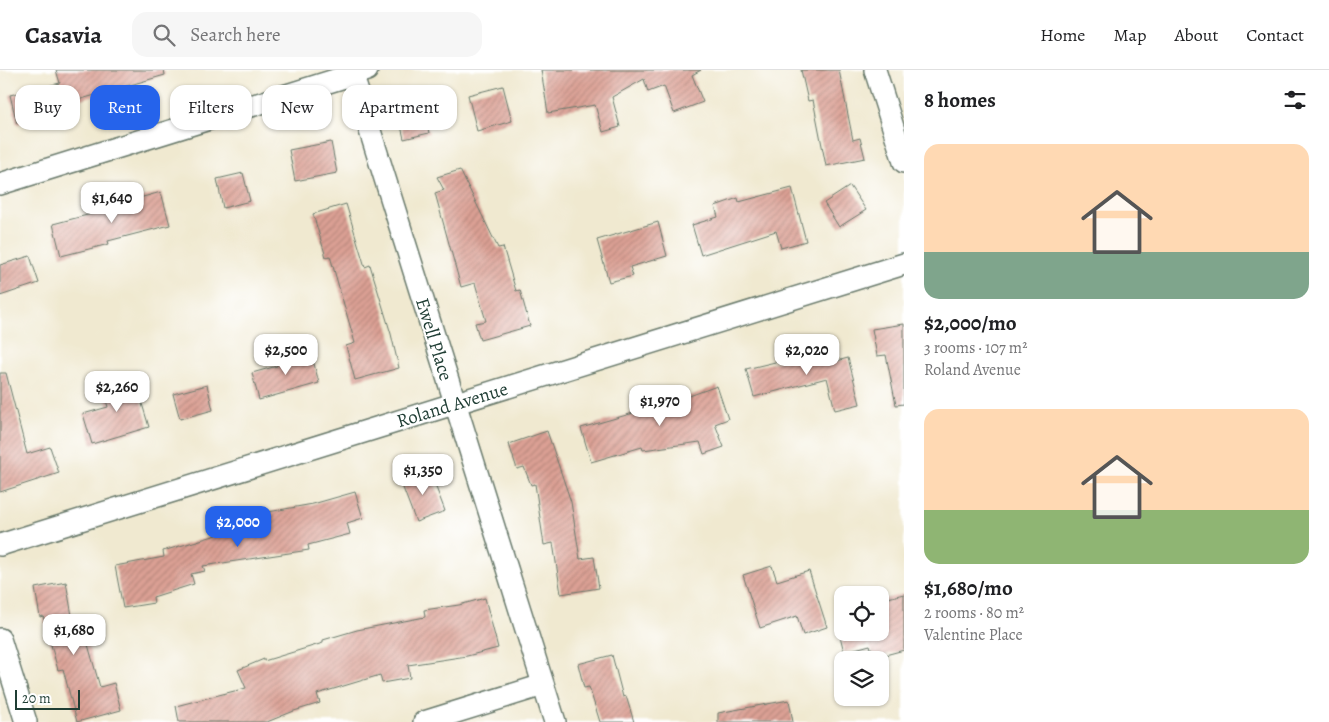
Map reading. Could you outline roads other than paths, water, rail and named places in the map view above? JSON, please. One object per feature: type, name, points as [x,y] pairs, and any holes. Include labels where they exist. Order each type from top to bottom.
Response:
[{"type":"street","points":[[875,70],[904,162]]},
{"type":"street","points":[[0,184],[357,72]]},
{"type":"street","name":"Ewell Place","points":[[357,72],[455,403],[555,722]]},
{"type":"street","name":"Roland Avenue","points":[[0,545],[904,264]]},
{"type":"street","points":[[0,639],[26,722]]},
{"type":"street","points":[[424,722],[543,685]]}]
